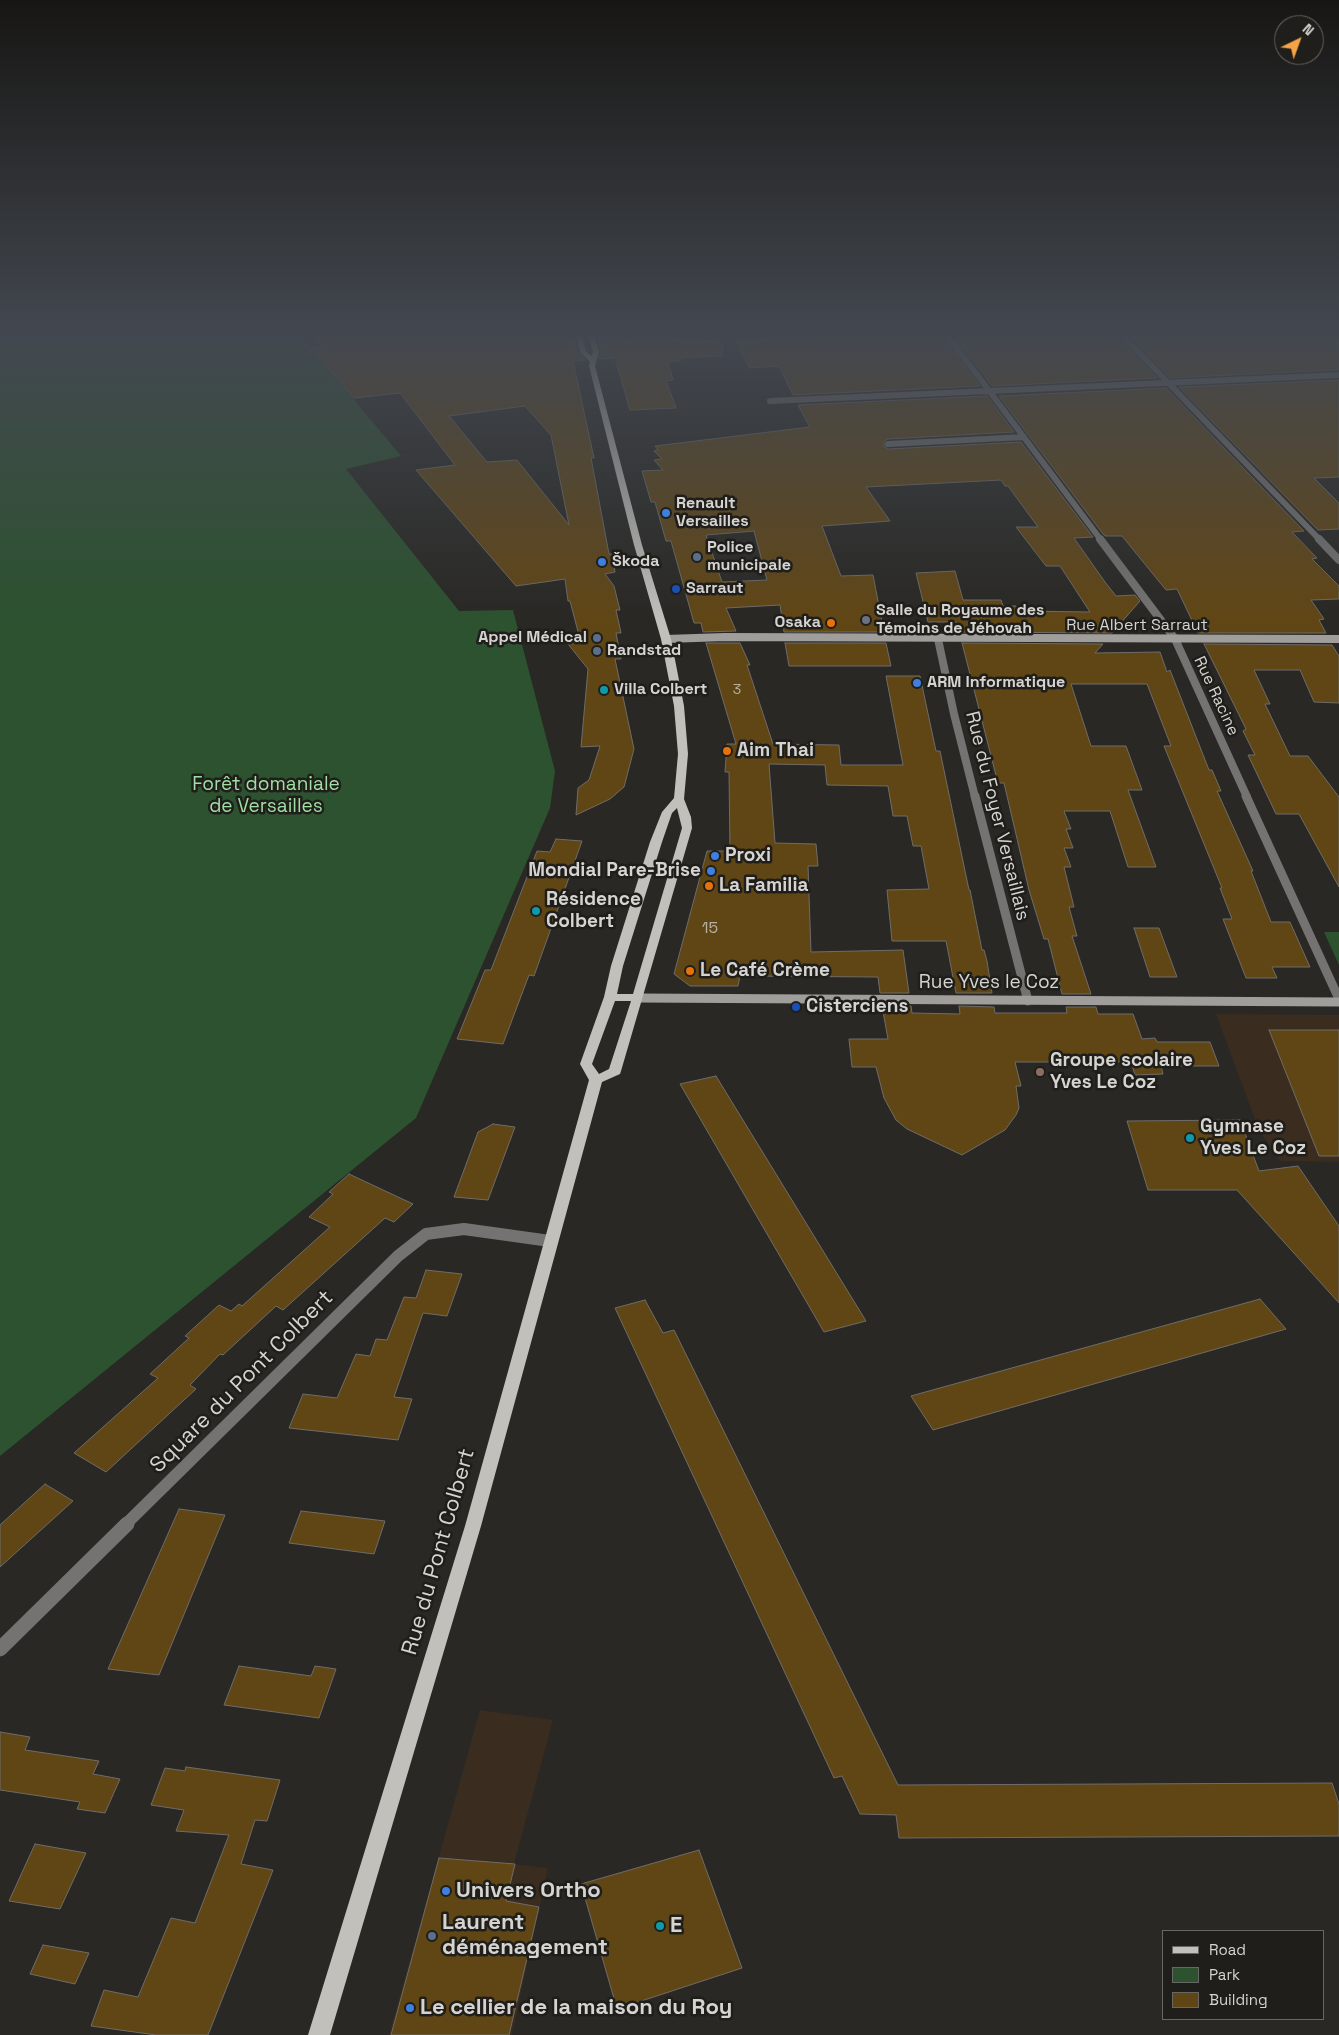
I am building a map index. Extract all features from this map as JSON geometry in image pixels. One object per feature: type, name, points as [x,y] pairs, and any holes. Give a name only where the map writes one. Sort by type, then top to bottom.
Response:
[{"type":"main road","points":[[609,431],[638,546],[666,639],[680,718],[683,754],[679,799],[686,817],[687,828],[615,1071],[596,1080],[586,1064],[610,996],[620,956],[656,842],[667,812],[679,799]]},
{"type":"main road","name":"Rue Albert Sarraut","points":[[666,639],[725,637],[1339,639]]},
{"type":"main road","points":[[610,996],[638,998]]},
{"type":"main road","name":"Rue Yves le Coz","points":[[638,998],[1339,1001]]},
{"type":"main road","name":"Rue du Pont Colbert","points":[[320,2035],[380,1829],[473,1526],[550,1241],[596,1080]]},
{"type":"street","name":"Rue Racine","points":[[1020,431],[1175,639],[1339,1001]]},
{"type":"street","points":[[1215,431],[1339,560]]},
{"type":"street","points":[[888,444],[1024,437]]},
{"type":"street","name":"Rue du Foyer Versaillais","points":[[938,639],[954,714],[1028,1000]]},
{"type":"street","name":"Square du Pont Colbert","points":[[0,1649],[398,1256],[426,1234],[464,1229],[550,1241]]},
{"type":"shaded area","points":[[1216,1014],[1339,1015],[1339,1162],[1280,1161],[1259,1130]]},
{"type":"shaded area","points":[[480,1710],[553,1720],[514,1864],[548,1868],[512,2035],[389,2035]]},
{"type":"green space","name":"Forêt domaniale de Versailles","points":[[0,431],[380,431],[401,456],[346,469],[459,611],[513,610],[555,771],[550,808],[416,1118],[0,1456]]},
{"type":"green space","points":[[1324,932],[1339,932],[1339,965]]},
{"type":"building","points":[[429,431],[461,431],[487,462],[517,460],[569,525],[551,435],[547,431],[588,431],[594,458],[591,458],[609,554],[612,554],[615,572],[605,574],[614,586],[620,610],[616,610],[621,633],[616,633],[621,659],[615,659],[634,749],[624,787],[610,799],[576,815],[578,788],[589,780],[600,746],[581,747],[588,669],[568,644],[581,643],[570,601],[568,601],[565,579],[516,586],[416,470],[455,465]]},
{"type":"building","points":[[778,431],[1013,431],[888,439],[884,441],[884,446],[888,449],[1021,442],[1093,537],[1074,538],[1105,582],[1116,596],[1135,595],[1140,601],[1112,633],[959,632],[956,622],[928,622],[916,573],[955,571],[963,600],[1001,600],[1003,606],[1016,606],[1018,611],[1090,612],[1060,566],[1046,566],[1016,527],[1038,527],[1008,486],[1005,486],[1001,480],[866,487],[890,521],[822,526],[841,576],[873,575],[884,632],[784,632],[780,605],[726,608],[736,631],[703,632],[701,623],[694,623],[671,541],[666,541],[655,502],[651,502],[642,471],[663,470],[654,460],[662,459],[654,451],[658,450],[655,446]],"holes":[[[754,531],[767,580],[722,582],[706,535]]]},
{"type":"building","points":[[1025,431],[1207,431],[1304,531],[1292,532],[1317,558],[1312,559],[1339,586],[1339,599],[1311,600],[1324,619],[1319,620],[1326,633],[1198,633],[1177,589],[1166,590],[1122,536],[1105,536]]},
{"type":"building","points":[[1222,431],[1339,431],[1339,477],[1314,478],[1339,503],[1339,529],[1318,530]]},
{"type":"building","points":[[706,643],[740,643],[750,665],[747,665],[773,744],[839,745],[841,765],[903,765],[886,676],[920,676],[936,751],[940,751],[982,950],[984,950],[987,961],[992,993],[956,993],[946,941],[892,941],[887,890],[929,889],[921,846],[913,846],[907,816],[893,816],[888,786],[827,785],[825,765],[769,764],[775,843],[816,844],[818,866],[808,866],[811,952],[903,950],[909,993],[880,993],[878,977],[740,976],[738,986],[690,986],[674,974],[707,851],[730,851],[729,772],[725,772],[727,744],[736,744]]},
{"type":"building","points":[[785,643],[886,643],[891,666],[789,666]]},
{"type":"building","points":[[962,643],[1103,644],[1095,653],[1160,652],[1167,672],[1170,670],[1209,770],[1212,770],[1221,791],[1217,791],[1253,871],[1251,871],[1271,922],[1290,922],[1310,967],[1272,967],[1277,978],[1246,978],[1223,919],[1232,919],[1220,888],[1222,888],[1164,746],[1171,746],[1147,684],[1071,684],[1091,746],[1126,746],[1142,790],[1128,790],[1156,867],[1128,867],[1110,811],[1064,811],[1071,829],[1066,829],[1073,848],[1064,848],[1071,867],[1064,867],[1074,907],[1069,907],[1077,936],[1072,936],[1091,994],[1062,994],[1048,939],[1044,939],[1029,890],[1004,783],[998,783]]},
{"type":"building","points":[[1204,644],[1332,645],[1339,656],[1339,703],[1314,702],[1300,670],[1254,670],[1270,704],[1265,704],[1290,756],[1308,756],[1339,797],[1339,887],[1299,814],[1276,814],[1248,755],[1255,755],[1243,731],[1246,729]]},
{"type":"building","name":"Résidence Colbert","points":[[556,839],[582,841],[534,976],[529,975],[503,1044],[457,1039],[485,970],[491,970],[537,851],[550,852]]},
{"type":"building","points":[[1134,928],[1159,928],[1177,977],[1150,977]]},
{"type":"building","points":[[882,1006],[911,1006],[912,1013],[960,1014],[959,1006],[994,1007],[995,1013],[1067,1013],[1066,1007],[1096,1007],[1098,1014],[1133,1014],[1142,1039],[1155,1038],[1157,1042],[1210,1042],[1219,1066],[1161,1066],[1163,1074],[1135,1075],[1131,1062],[1015,1062],[1021,1086],[1016,1086],[1019,1108],[1016,1115],[1005,1130],[962,1155],[907,1129],[896,1120],[884,1098],[876,1067],[852,1067],[849,1039],[888,1039]]},
{"type":"building","points":[[1269,1030],[1339,1030],[1339,1156],[1319,1156]]},
{"type":"building","points":[[716,1076],[866,1321],[824,1332],[680,1084]]},
{"type":"building","points":[[1240,1120],[1259,1171],[1298,1166],[1339,1226],[1339,1303],[1237,1190],[1148,1190],[1127,1121]]},
{"type":"building","points":[[493,1124],[515,1127],[488,1200],[454,1197],[478,1132]]},
{"type":"building","points":[[349,1174],[413,1204],[394,1222],[385,1218],[283,1310],[276,1306],[223,1355],[220,1354],[190,1385],[196,1389],[106,1472],[74,1453],[158,1378],[150,1374],[189,1338],[185,1336],[219,1305],[231,1311],[239,1304],[242,1306],[330,1227],[309,1217],[333,1194],[329,1192]]},
{"type":"building","points":[[426,1270],[462,1274],[447,1316],[423,1313],[394,1397],[412,1399],[398,1440],[289,1428],[303,1394],[337,1398],[356,1354],[370,1356],[376,1339],[387,1340],[404,1297],[416,1298]]},
{"type":"building","points":[[1260,1299],[1286,1329],[933,1430],[911,1396]]},
{"type":"building","points":[[645,1300],[663,1333],[674,1330],[898,1785],[1332,1783],[1339,1804],[1339,1836],[899,1838],[896,1815],[860,1814],[842,1776],[834,1778],[615,1308]]},
{"type":"building","points":[[45,1484],[73,1501],[0,1567],[0,1525]]},
{"type":"building","points":[[179,1509],[225,1515],[159,1675],[108,1669]]},
{"type":"building","points":[[301,1511],[385,1521],[374,1554],[289,1543]]},
{"type":"building","points":[[239,1666],[311,1676],[315,1666],[336,1669],[319,1718],[224,1705]]},
{"type":"building","points":[[0,1732],[30,1737],[25,1750],[99,1761],[93,1774],[120,1779],[105,1813],[77,1809],[80,1802],[0,1790]]},
{"type":"building","points":[[186,1767],[280,1780],[267,1821],[255,1820],[241,1864],[273,1870],[208,2035],[156,2035],[91,2026],[104,1990],[138,1997],[171,1918],[195,1923],[229,1835],[176,1831],[184,1810],[151,1805],[165,1768],[185,1771]]},
{"type":"building","points":[[35,1844],[86,1853],[60,1909],[9,1901]]},
{"type":"building","name":"E","points":[[699,1850],[742,1968],[617,2009],[581,1884]]},
{"type":"building","points":[[439,1858],[515,1864],[506,1901],[539,1907],[509,2035],[391,2035]]},
{"type":"building","points":[[43,1945],[89,1953],[75,1984],[30,1974]]},
{"type":"place","name":"Renault Versailles","points":[[666,513]]},
{"type":"place","name":"Police municipale","points":[[697,557]]},
{"type":"place","name":"Škoda","points":[[602,562]]},
{"type":"place","name":"Sarraut","points":[[676,589]]},
{"type":"place","name":"Salle du Royaume des Témoins de Jéhovah","points":[[866,620]]},
{"type":"place","name":"Osaka","points":[[831,623]]},
{"type":"place","name":"Appel Médical","points":[[597,638]]},
{"type":"place","name":"Randstad","points":[[597,651]]},
{"type":"place","name":"ARM Informatique","points":[[917,683]]},
{"type":"place","name":"Villa Colbert","points":[[604,690]]},
{"type":"place","name":"Aim Thai","points":[[727,751]]},
{"type":"place","name":"Proxi","points":[[715,856]]},
{"type":"place","name":"Mondial Pare-Brise","points":[[711,871]]},
{"type":"place","name":"La Familia","points":[[709,886]]},
{"type":"place","name":"Résidence Colbert","points":[[536,911]]},
{"type":"place","name":"Le Café Crème","points":[[690,971]]},
{"type":"place","name":"Cisterciens","points":[[796,1007]]},
{"type":"place","name":"Groupe scolaire Yves Le Coz","points":[[1040,1072]]},
{"type":"place","name":"Gymnase Yves Le Coz","points":[[1190,1138]]},
{"type":"place","name":"Univers Ortho","points":[[446,1891]]},
{"type":"place","name":"E","points":[[660,1926]]},
{"type":"place","name":"Laurent déménagement","points":[[432,1936]]},
{"type":"place","name":"Le cellier de la maison du Roy","points":[[410,2008]]}]
